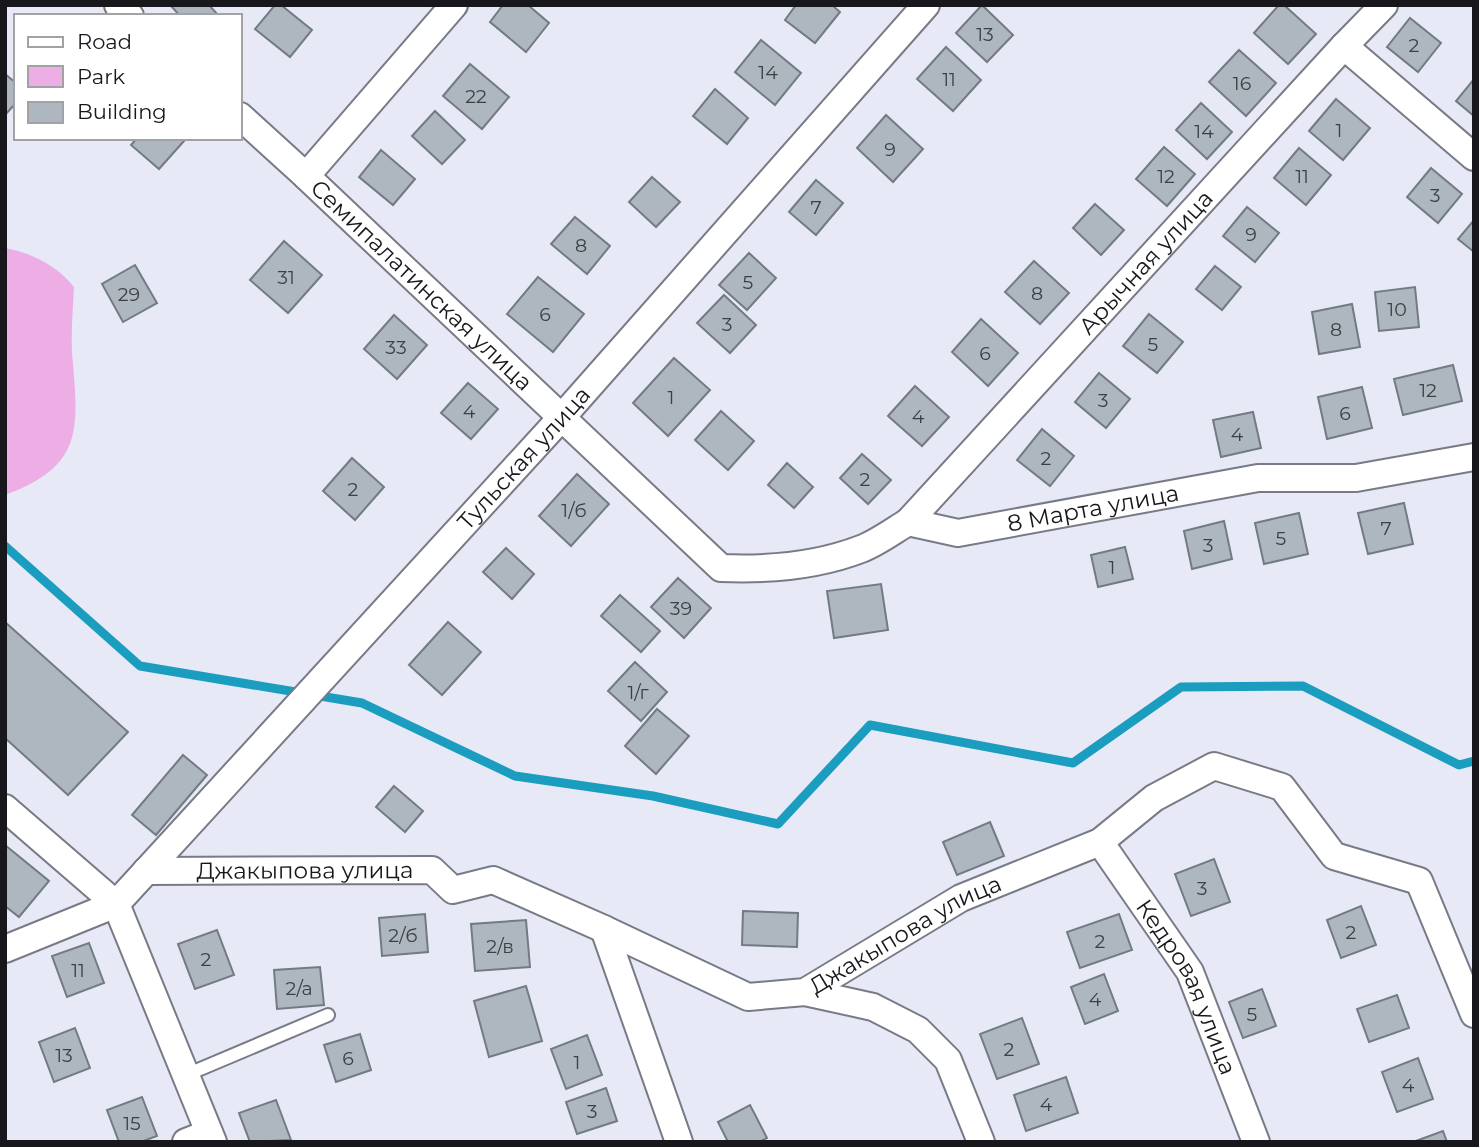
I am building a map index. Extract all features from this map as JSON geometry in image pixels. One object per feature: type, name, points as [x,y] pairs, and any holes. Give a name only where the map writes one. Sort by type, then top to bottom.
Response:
[{"type":"street","points":[[306,176],[454,5]]},
{"type":"street","name":"Тульская улица","points":[[116,904],[562,417],[926,5]]},
{"type":"street","name":"Арычная улица","points":[[908,522],[1384,5]]},
{"type":"street","points":[[1344,46],[1474,157]]},
{"type":"street","name":"Семипалатинская улица","points":[[242,118],[721,568],[755,569],[802,565],[862,549],[908,522]]},
{"type":"street","name":"8 Марта улица","points":[[908,522],[958,533],[1258,478],[1356,478],[1474,457]]},
{"type":"street","name":"Джакыпова улица","points":[[146,871],[432,870],[453,890],[493,880],[748,997],[805,992],[961,898],[1100,842],[1154,798],[1214,766],[1282,787],[1334,856],[1419,881],[1474,1014]]},
{"type":"street","points":[[5,808],[116,904],[186,1075],[202,1139]]},
{"type":"street","name":"Кедровая улица","points":[[1100,842],[1190,972],[1256,1142]]},
{"type":"street","points":[[5,949],[116,904]]},
{"type":"street","points":[[604,929],[679,1142]]},
{"type":"street","points":[[805,992],[873,1007],[918,1030],[947,1060],[981,1142]]},
{"type":"lane","points":[[186,1075],[328,1015]]},
{"type":"green space","points":[[5,248],[43,261],[74,287],[72,344],[75,422],[71,440],[63,456],[50,471],[5,495]]},
{"type":"building","points":[[209,5],[217,14],[178,14],[172,7]]},
{"type":"building","points":[[275,5],[281,5],[312,30],[290,57],[255,29]]},
{"type":"building","points":[[503,5],[528,5],[549,23],[526,52],[490,22]]},
{"type":"building","points":[[796,5],[832,5],[840,12],[815,43],[785,20]]},
{"type":"building","points":[[982,5],[1013,35],[987,62],[956,33]]},
{"type":"building","points":[[1279,5],[1284,5],[1316,34],[1288,64],[1254,33]]},
{"type":"building","points":[[1410,18],[1441,43],[1418,72],[1387,47]]},
{"type":"building","points":[[761,40],[801,73],[775,105],[735,72]]},
{"type":"building","points":[[946,47],[981,80],[953,111],[917,79]]},
{"type":"building","points":[[1239,50],[1276,83],[1246,116],[1209,82]]},
{"type":"building","points":[[470,64],[509,97],[482,129],[443,96]]},
{"type":"building","points":[[5,74],[14,81],[14,105],[5,115]]},
{"type":"building","points":[[1474,79],[1474,116],[1456,101]]},
{"type":"building","points":[[715,89],[748,118],[727,144],[693,116]]},
{"type":"building","points":[[1336,99],[1370,128],[1343,160],[1309,131]]},
{"type":"building","points":[[1201,103],[1232,132],[1207,159],[1176,130]]},
{"type":"building","points":[[435,111],[465,140],[442,164],[412,136]]},
{"type":"building","points":[[886,115],[923,149],[893,182],[857,148]]},
{"type":"building","points":[[135,140],[184,141],[159,169],[131,145]]},
{"type":"building","points":[[1164,147],[1195,174],[1167,206],[1136,179]]},
{"type":"building","points":[[1299,148],[1331,175],[1306,205],[1274,178]]},
{"type":"building","points":[[381,150],[415,179],[393,205],[359,177]]},
{"type":"building","points":[[1431,168],[1462,194],[1438,223],[1407,197]]},
{"type":"building","points":[[652,177],[680,202],[656,227],[629,202]]},
{"type":"building","points":[[816,180],[843,203],[816,235],[789,212]]},
{"type":"building","points":[[1095,204],[1124,230],[1101,255],[1073,228]]},
{"type":"building","points":[[1247,207],[1279,233],[1255,262],[1223,236]]},
{"type":"building","points":[[575,217],[610,246],[587,274],[551,244]]},
{"type":"building","points":[[1474,220],[1474,252],[1458,239]]},
{"type":"building","points":[[284,241],[322,275],[288,313],[250,280]]},
{"type":"building","points":[[749,253],[776,278],[747,310],[719,285]]},
{"type":"building","points":[[1034,261],[1069,293],[1040,324],[1005,292]]},
{"type":"building","points":[[135,265],[157,303],[123,322],[102,284]]},
{"type":"building","points":[[1215,266],[1241,287],[1222,310],[1196,289]]},
{"type":"building","points":[[538,277],[584,314],[553,352],[507,314]]},
{"type":"building","points":[[1415,287],[1419,327],[1379,331],[1375,292]]},
{"type":"building","points":[[724,295],[756,325],[730,353],[697,323]]},
{"type":"building","points":[[1352,304],[1360,347],[1319,354],[1312,312]]},
{"type":"building","points":[[1149,314],[1183,342],[1157,373],[1123,346]]},
{"type":"building","points":[[394,315],[427,345],[397,379],[364,349]]},
{"type":"building","points":[[981,319],[1018,353],[988,386],[952,352]]},
{"type":"building","points":[[674,358],[710,390],[668,436],[633,403]]},
{"type":"building","points":[[1453,365],[1462,401],[1403,415],[1394,379]]},
{"type":"building","points":[[1099,373],[1130,399],[1106,428],[1075,402]]},
{"type":"building","points":[[468,383],[498,409],[471,439],[441,413]]},
{"type":"building","points":[[915,386],[949,417],[922,446],[888,416]]},
{"type":"building","points":[[1362,387],[1372,428],[1327,439],[1318,397]]},
{"type":"building","points":[[721,411],[754,441],[728,470],[695,440]]},
{"type":"building","points":[[1253,412],[1261,448],[1221,457],[1213,420]]},
{"type":"building","points":[[1042,429],[1074,456],[1050,486],[1017,460]]},
{"type":"building","points":[[862,454],[891,480],[868,504],[840,478]]},
{"type":"building","points":[[352,458],[384,487],[355,520],[323,491]]},
{"type":"building","points":[[787,463],[813,487],[794,508],[768,485]]},
{"type":"building","points":[[577,474],[609,504],[571,546],[539,516]]},
{"type":"building","points":[[1404,503],[1413,544],[1368,554],[1358,513]]},
{"type":"building","points":[[1299,513],[1308,554],[1264,564],[1255,523]]},
{"type":"building","points":[[1224,521],[1232,559],[1192,569],[1184,531]]},
{"type":"building","points":[[1125,547],[1133,579],[1098,587],[1091,555]]},
{"type":"building","points":[[506,548],[534,574],[512,599],[483,572]]},
{"type":"building","points":[[678,578],[711,608],[684,638],[651,607]]},
{"type":"building","points":[[881,584],[888,630],[834,638],[827,591]]},
{"type":"building","points":[[620,595],[660,631],[641,652],[601,616]]},
{"type":"building","points":[[5,622],[128,732],[68,795],[5,738]]},
{"type":"building","points":[[448,622],[481,652],[442,695],[409,665]]},
{"type":"building","points":[[635,662],[667,692],[641,721],[608,691]]},
{"type":"building","points":[[657,709],[689,736],[656,774],[625,746]]},
{"type":"building","points":[[183,755],[207,775],[156,835],[132,815]]},
{"type":"building","points":[[394,786],[423,811],[405,832],[376,807]]},
{"type":"building","points":[[990,822],[1004,856],[957,875],[943,842]]},
{"type":"building","points":[[5,845],[49,881],[19,917],[5,906]]},
{"type":"building","points":[[1214,859],[1230,902],[1191,916],[1175,874]]},
{"type":"building","points":[[1361,906],[1376,945],[1341,958],[1327,920]]},
{"type":"building","points":[[743,911],[798,913],[797,947],[742,945]]},
{"type":"building","points":[[425,914],[428,952],[382,956],[379,918]]},
{"type":"building","points":[[1119,914],[1132,950],[1080,968],[1067,932]]},
{"type":"building","points":[[526,920],[530,967],[475,971],[471,924]]},
{"type":"building","points":[[217,930],[234,975],[195,989],[178,944]]},
{"type":"building","points":[[89,943],[104,983],[67,997],[52,956]]},
{"type":"building","points":[[320,967],[324,1005],[277,1009],[274,970]]},
{"type":"building","points":[[1104,974],[1118,1011],[1085,1024],[1071,987]]},
{"type":"building","points":[[526,986],[542,1041],[489,1057],[474,1001]]},
{"type":"building","points":[[1262,989],[1276,1026],[1243,1038],[1229,1002]]},
{"type":"building","points":[[1397,995],[1409,1028],[1369,1042],[1357,1009]]},
{"type":"building","points":[[1022,1018],[1039,1064],[997,1079],[980,1034]]},
{"type":"building","points":[[75,1028],[90,1068],[54,1082],[39,1042]]},
{"type":"building","points":[[360,1034],[371,1070],[336,1082],[324,1045]]},
{"type":"building","points":[[587,1035],[602,1075],[566,1089],[551,1049]]},
{"type":"building","points":[[1418,1058],[1433,1099],[1397,1112],[1382,1072]]},
{"type":"building","points":[[1066,1077],[1078,1113],[1026,1131],[1014,1095]]},
{"type":"building","points":[[606,1088],[617,1121],[577,1134],[566,1102]]},
{"type":"building","points":[[142,1097],[157,1136],[141,1142],[119,1142],[107,1110]]},
{"type":"building","points":[[276,1100],[291,1140],[250,1142],[239,1113]]},
{"type":"building","points":[[750,1105],[767,1138],[759,1142],[728,1142],[718,1122]]},
{"type":"building","points":[[1443,1131],[1447,1142],[1413,1142]]},
{"type":"waterway","points":[[5,546],[140,666],[362,703],[515,776],[653,796],[778,824],[870,725],[1073,763],[1181,687],[1303,686],[1459,765],[1474,761]]}]
